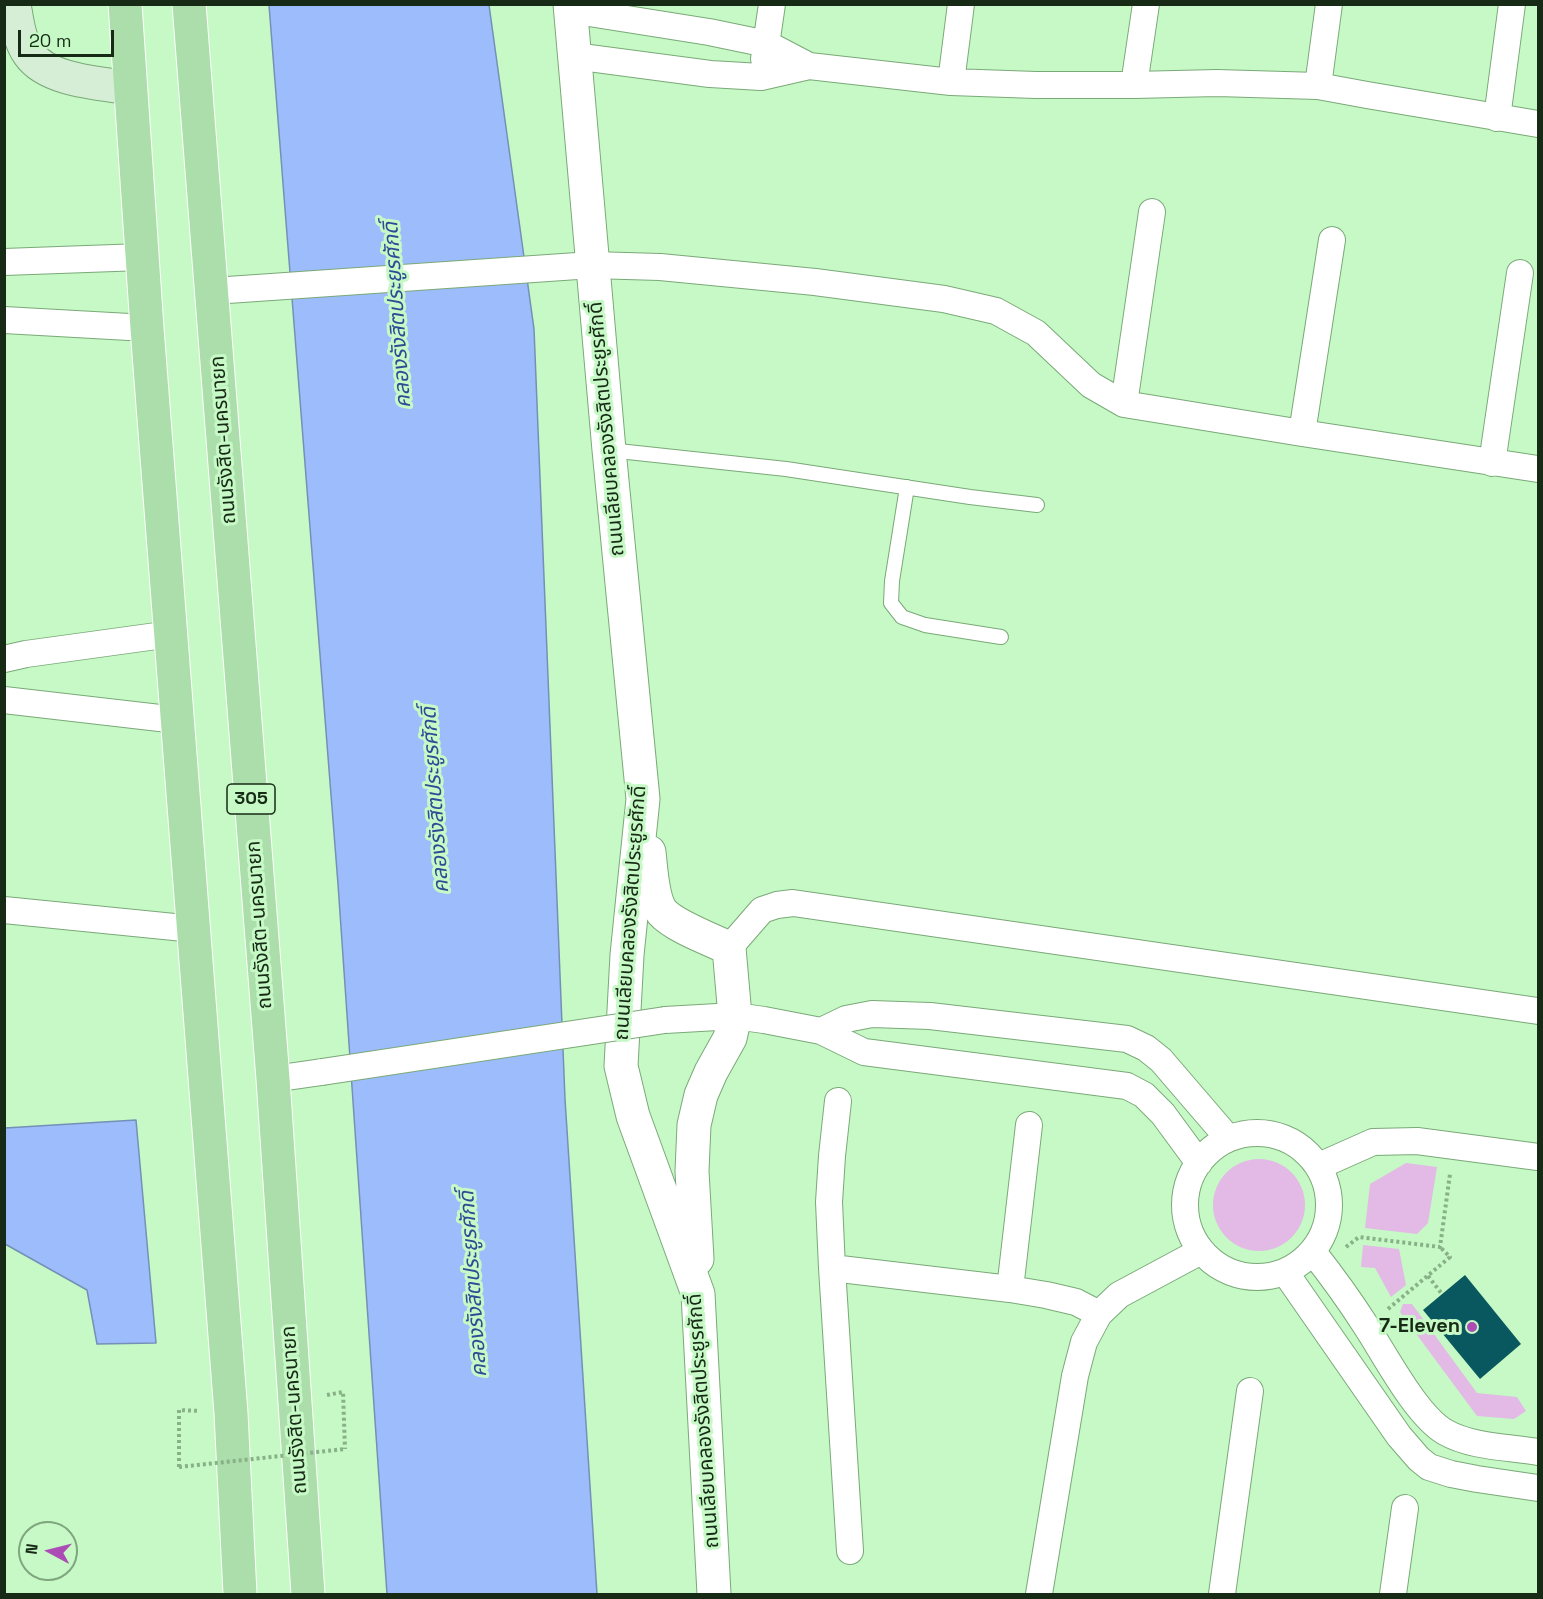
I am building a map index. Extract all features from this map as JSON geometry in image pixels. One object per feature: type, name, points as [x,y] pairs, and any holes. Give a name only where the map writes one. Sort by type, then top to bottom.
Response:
[{"type":"main road","points":[[14,4],[19,32],[29,54],[44,68],[67,77],[130,88]]},
{"type":"main road","points":[[125,4],[147,328],[231,1413],[240,1594]]},
{"type":"main road","name":"ถนนรังสิต-นครนายก","points":[[189,4],[273,1079],[308,1594]]},
{"type":"street","points":[[762,77],[772,4]]},
{"type":"street","points":[[951,82],[961,4]]},
{"type":"street","points":[[1134,86],[1146,4]]},
{"type":"street","points":[[1318,86],[1329,4]]},
{"type":"street","points":[[1497,118],[1512,4]]},
{"type":"street","points":[[570,7],[767,44],[809,66]]},
{"type":"street","name":"ถนนเลียบคลองรังสิตประยูรศักดิ์","points":[[570,7],[574,56],[577,265],[609,450],[643,799],[627,955],[621,1066],[633,1116],[698,1294],[714,1594]]},
{"type":"street","points":[[574,56],[710,74],[762,77],[809,66],[951,82],[1036,85],[1134,86],[1217,83],[1318,86],[1539,124]]},
{"type":"street","points":[[1124,404],[1152,212]]},
{"type":"street","points":[[1302,433],[1332,240]]},
{"type":"street","points":[[4,262],[142,257]]},
{"type":"street","points":[[213,291],[577,265],[660,267],[815,282],[944,299],[996,311],[1036,333],[1091,385],[1124,404],[1539,469]]},
{"type":"street","points":[[1492,463],[1521,273]]},
{"type":"street","points":[[4,320],[147,328]]},
{"type":"street","points":[[4,660],[27,654],[171,634]]},
{"type":"street","points":[[4,700],[177,720]]},
{"type":"street","points":[[643,799],[654,891],[662,912],[681,926],[729,948]]},
{"type":"street","points":[[698,1294],[692,1171],[694,1125],[700,1095],[730,1038],[735,1016],[729,948],[762,910],[793,903],[1539,1011]]},
{"type":"street","points":[[4,910],[194,929]]},
{"type":"street","points":[[821,1031],[846,1019],[872,1014],[930,1016],[1127,1039],[1146,1048],[1161,1060],[1228,1138]]},
{"type":"street","points":[[273,1079],[665,1020],[735,1016],[821,1031],[864,1052],[1126,1086],[1144,1095],[1163,1114],[1199,1163]]},
{"type":"street","points":[[838,1101],[829,1202],[850,1551]]},
{"type":"street","points":[[1010,1289],[1029,1125]]},
{"type":"street","points":[[1254,1132],[1279,1135],[1302,1147],[1319,1166],[1330,1194],[1328,1225],[1318,1258],[1268,1277],[1249,1278],[1231,1273],[1215,1264],[1201,1251],[1190,1230],[1185,1207],[1188,1184],[1199,1163],[1212,1149],[1228,1138],[1254,1132]]},
{"type":"street","points":[[1319,1166],[1373,1142],[1417,1142],[1539,1157]]},
{"type":"street","points":[[1039,1594],[1075,1376],[1084,1342],[1099,1314],[1119,1295],[1201,1251]]},
{"type":"street","points":[[1318,1258],[1429,1419],[1445,1432],[1464,1440],[1539,1452]]},
{"type":"street","points":[[832,1268],[1046,1295],[1076,1302],[1099,1314]]},
{"type":"street","points":[[1285,1272],[1399,1436],[1419,1459],[1429,1467],[1451,1474],[1539,1488]]},
{"type":"street","points":[[1222,1594],[1251,1391]]},
{"type":"street","points":[[1393,1594],[1405,1508]]},
{"type":"lane","points":[[609,450],[786,469],[1037,505]]},
{"type":"lane","points":[[907,486],[892,581],[891,603],[902,617],[925,625],[1001,637]]},
{"type":"path","points":[[1440,1247],[1454,1147]]},
{"type":"path","points":[[1318,1258],[1359,1237],[1440,1247],[1450,1257],[1408,1293]]},
{"type":"path","points":[[1428,1276],[1442,1294]]},
{"type":"path","points":[[231,1413],[179,1410],[179,1467],[345,1449],[343,1392],[294,1402]]},
{"type":"shaded area","points":[[1259,1159],[1277,1163],[1291,1173],[1301,1187],[1305,1205],[1301,1223],[1291,1237],[1277,1247],[1259,1251],[1241,1247],[1227,1237],[1217,1223],[1213,1205],[1217,1187],[1227,1173],[1241,1163]]},
{"type":"shaded area","points":[[1406,1163],[1437,1167],[1428,1223],[1417,1234],[1365,1228],[1370,1184]]},
{"type":"shaded area","points":[[1363,1245],[1399,1249],[1406,1285],[1391,1297],[1375,1268],[1361,1267]]},
{"type":"shaded area","points":[[1403,1304],[1412,1304],[1477,1393],[1517,1397],[1526,1411],[1514,1419],[1477,1416],[1400,1312]]},
{"type":"water","name":"คลองรังสิตประยูรศักดิ์","points":[[269,5],[489,5],[534,329],[565,1099],[597,1594],[387,1594],[338,884]]},
{"type":"water","points":[[136,1120],[156,1343],[97,1344],[87,1290],[5,1244],[5,1128]]},
{"type":"building","name":"7-Eleven","points":[[1465,1275],[1521,1344],[1480,1379],[1423,1310]]},
{"type":"place","name":"7-Eleven","points":[[1472,1327]]}]
